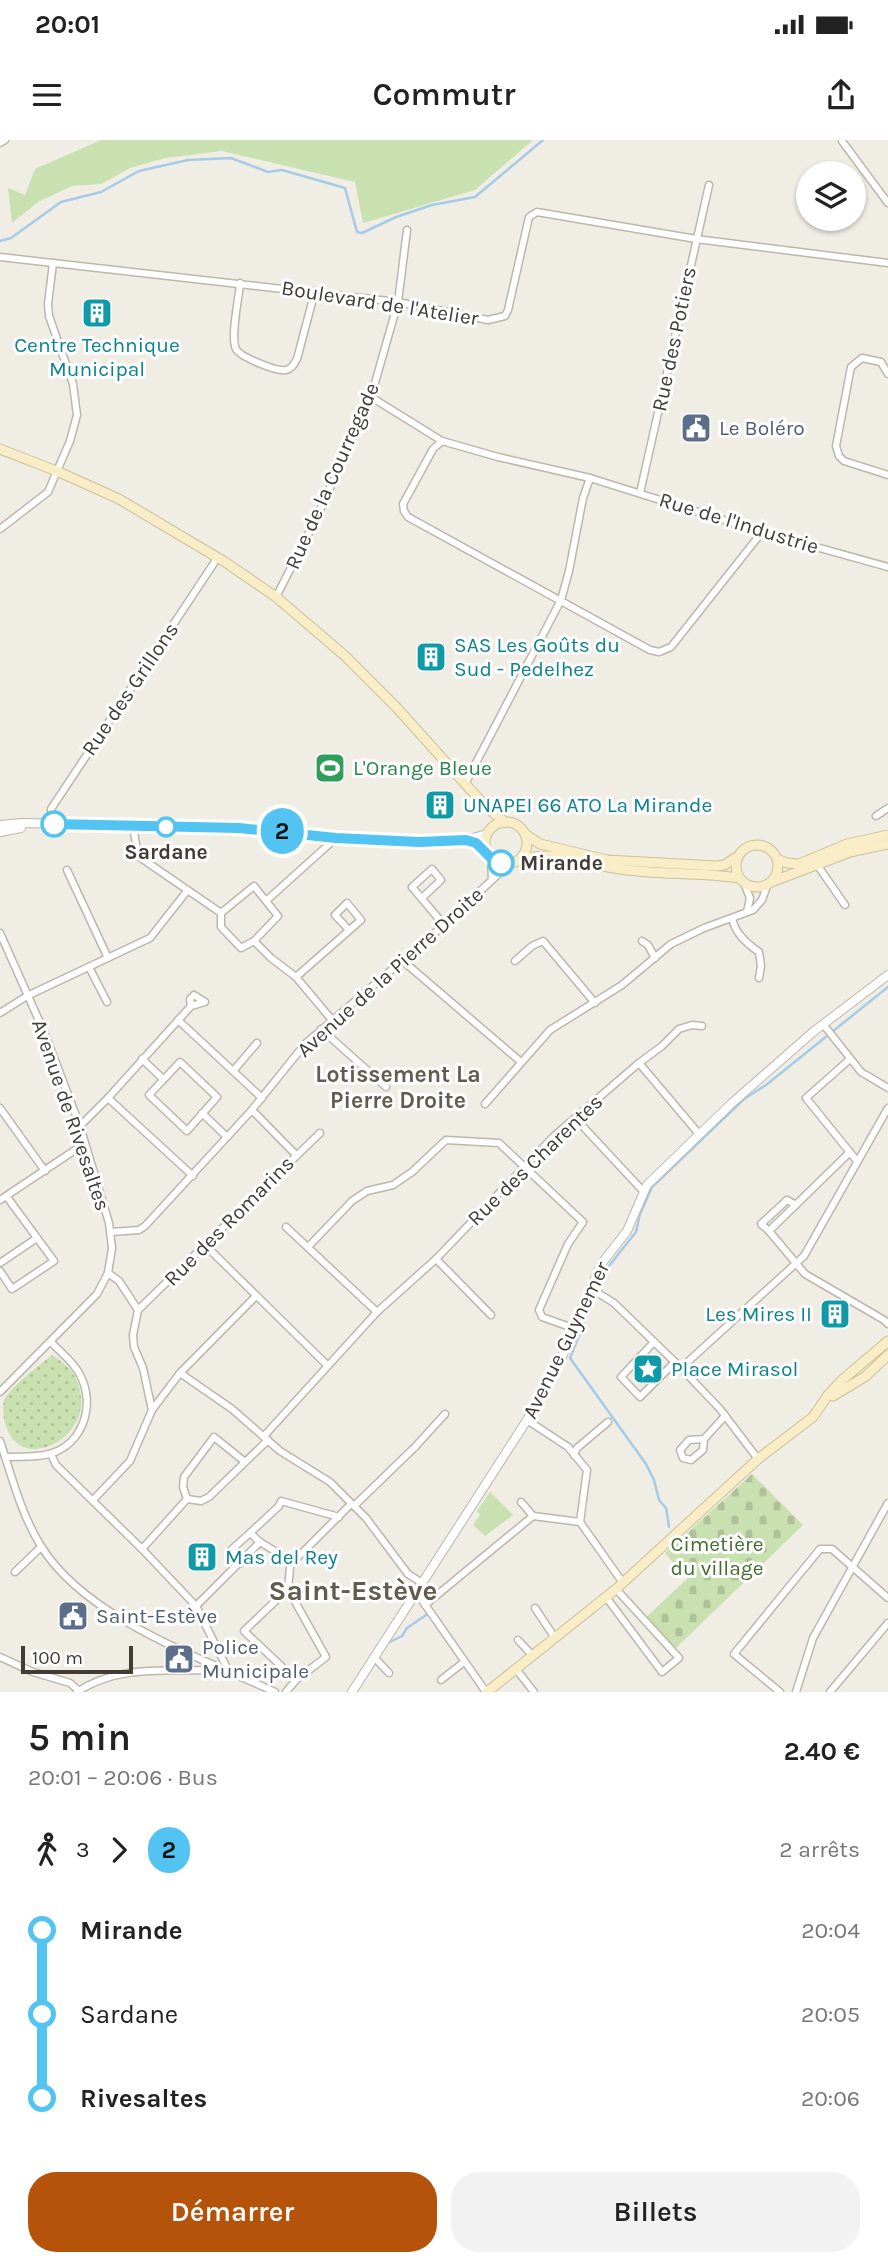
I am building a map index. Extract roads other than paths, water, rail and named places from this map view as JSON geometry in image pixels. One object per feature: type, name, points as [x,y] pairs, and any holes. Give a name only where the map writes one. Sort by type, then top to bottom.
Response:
[{"type":"main road","points":[[0,449],[119,499],[218,557],[276,597],[361,672],[487,808],[505,822],[516,824],[540,844],[607,860],[716,866],[731,862],[746,848],[757,845],[767,847],[777,859],[799,864],[863,839],[888,835]]},
{"type":"main road","points":[[487,808],[489,831],[485,840],[489,855],[503,864],[542,855],[557,855],[621,870],[741,880],[753,887],[769,884],[850,852],[888,844]]},
{"type":"main road","points":[[489,831],[505,822]]},
{"type":"main road","points":[[514,862],[527,848],[525,834]]},
{"type":"main road","points":[[737,857],[736,870],[741,880]]},
{"type":"main road","points":[[769,884],[778,873],[777,859]]},
{"type":"main road","points":[[486,1692],[620,1586],[758,1459],[813,1417],[841,1381],[888,1341]]},
{"type":"main road","points":[[820,1406],[866,1376],[888,1355]]},
{"type":"street","points":[[842,141],[888,203]]},
{"type":"street","name":"Rue des Potiers","points":[[640,493],[709,184]]},
{"type":"street","name":"Boulevard de l'Atelier","points":[[0,257],[398,302],[488,320],[505,316],[529,217],[537,212],[696,239],[888,263]]},
{"type":"street","name":"Rue de la Courregade","points":[[276,597],[371,397],[398,302],[407,230]]},
{"type":"street","points":[[0,529],[48,492],[59,472],[77,415],[73,384],[49,316],[53,263]]},
{"type":"street","points":[[240,283],[234,340],[236,350],[243,356],[278,370],[293,367],[297,359],[315,292]]},
{"type":"street","points":[[888,374],[881,362],[862,358],[850,366],[836,446],[844,461],[888,475]]},
{"type":"street","name":"Rue de l'Industrie","points":[[371,397],[442,441],[590,478],[762,532],[888,567]]},
{"type":"street","points":[[442,441],[433,449],[403,504],[408,517],[650,650],[659,652],[671,647],[762,532]]},
{"type":"street","points":[[465,784],[561,600],[583,498],[590,478]]},
{"type":"street","name":"Rue des Grillons","points":[[51,824],[51,809],[218,557]]},
{"type":"street","points":[[876,816],[888,807]]},
{"type":"street","points":[[0,832],[41,824]]},
{"type":"street","points":[[0,825],[239,828],[336,838],[419,842],[466,840],[489,831]]},
{"type":"street","points":[[133,826],[138,856],[221,914]]},
{"type":"street","points":[[267,900],[336,838]]},
{"type":"street","points":[[466,840],[476,843],[489,855]]},
{"type":"street","name":"Avenue de la Pierre Droite","points":[[489,855],[492,882]]},
{"type":"street","name":"Avenue de la Pierre Droite","points":[[111,1232],[138,1230],[145,1226],[251,1111],[305,1044],[514,862]]},
{"type":"street","points":[[818,866],[845,905]]},
{"type":"street","points":[[422,898],[441,880],[432,869],[412,887],[444,925]]},
{"type":"street","points":[[67,870],[108,958]]},
{"type":"street","points":[[741,880],[750,898],[747,912]]},
{"type":"street","points":[[485,1104],[550,1030],[622,985],[671,944],[758,906],[769,884]]},
{"type":"street","points":[[254,886],[267,900],[278,916],[254,941],[241,948],[221,927],[221,914],[254,886]]},
{"type":"street","points":[[0,1013],[27,996],[150,938],[187,891]]},
{"type":"street","points":[[732,918],[734,926],[747,944],[759,952],[760,978]]},
{"type":"street","points":[[296,976],[349,930]]},
{"type":"street","name":"Avenue de Rivesaltes","points":[[0,933],[46,1034],[80,1126],[111,1232],[108,1273],[97,1294],[2,1390]]},
{"type":"street","points":[[254,941],[271,958],[296,976],[332,1020]]},
{"type":"street","points":[[515,961],[532,946],[543,941],[595,1003]]},
{"type":"street","points":[[642,941],[648,945],[655,958]]},
{"type":"street","points":[[403,961],[521,1062]]},
{"type":"street","points":[[89,967],[107,1002]]},
{"type":"street","name":"Avenue Guynemer","points":[[352,1692],[422,1583],[494,1480],[562,1357],[573,1328],[594,1291],[602,1263],[627,1231],[647,1185],[732,1103],[827,1030],[888,975]]},
{"type":"street","points":[[80,1126],[191,1006]]},
{"type":"street","points":[[178,1020],[262,1098]]},
{"type":"street","name":"Rue des Charentes","points":[[187,1499],[201,1501],[209,1497],[245,1462],[377,1312],[436,1259],[553,1137],[679,1029],[692,1025],[702,1026]]},
{"type":"street","points":[[321,1029],[386,1087]]},
{"type":"street","points":[[827,1030],[860,1072],[888,1088]]},
{"type":"street","points":[[233,1070],[257,1043]]},
{"type":"street","points":[[142,1059],[163,1079]]},
{"type":"street","points":[[850,1059],[806,1098],[857,1161]]},
{"type":"street","points":[[180,1062],[217,1097],[202,1114],[187,1131],[149,1095],[180,1062]]},
{"type":"street","points":[[639,1063],[699,1134]]},
{"type":"street","points":[[108,1098],[193,1176]]},
{"type":"street","points":[[0,1108],[45,1171]]},
{"type":"street","points":[[681,1368],[804,1256],[888,1108]]},
{"type":"street","points":[[251,1111],[296,1155]]},
{"type":"street","points":[[202,1114],[227,1136]]},
{"type":"street","points":[[575,1118],[643,1191]]},
{"type":"street","name":"Rue des Romarins","points":[[138,1310],[320,1133]]},
{"type":"street","points":[[308,1247],[352,1201],[367,1191],[393,1185],[412,1172],[446,1139],[499,1143],[583,1222],[568,1244],[539,1310],[542,1317],[573,1328]]},
{"type":"street","points":[[0,1271],[12,1289],[54,1261],[3,1198],[84,1144]]},
{"type":"street","points":[[850,1152],[769,1231],[805,1274],[888,1324]]},
{"type":"street","points":[[286,1227],[377,1312]]},
{"type":"street","points":[[0,1263],[37,1238]]},
{"type":"street","points":[[206,1246],[327,1366]]},
{"type":"street","points":[[436,1259],[491,1315]]},
{"type":"street","points":[[108,1273],[119,1281],[138,1310],[133,1335],[134,1347],[143,1368],[152,1410]]},
{"type":"street","points":[[594,1291],[614,1303],[681,1368],[725,1416],[758,1459]]},
{"type":"street","points":[[93,1500],[130,1461],[152,1410],[180,1373],[256,1296]]},
{"type":"street","points":[[5,1457],[51,1454],[61,1449],[82,1428],[88,1400],[80,1374],[51,1342]]},
{"type":"street","points":[[654,1342],[621,1377],[640,1397],[674,1362]]},
{"type":"street","points":[[180,1373],[232,1409],[281,1451],[330,1482],[366,1518],[408,1574],[422,1583]]},
{"type":"street","points":[[286,1692],[296,1680],[326,1657],[288,1589],[290,1567],[339,1517],[415,1447],[445,1414]]},
{"type":"street","points":[[704,1439],[725,1416]]},
{"type":"street","points":[[527,1420],[568,1447],[587,1470],[580,1522],[620,1586],[679,1658],[662,1672],[606,1597]]},
{"type":"street","points":[[574,1455],[577,1448],[608,1422]]},
{"type":"street","points":[[142,1549],[187,1499],[183,1488],[184,1477],[214,1437],[245,1462]]},
{"type":"street","points":[[0,1441],[24,1514],[41,1547],[67,1578],[101,1606],[164,1641],[275,1692]]},
{"type":"street","points":[[51,1454],[56,1465],[196,1606],[220,1652],[226,1666],[223,1668]]},
{"type":"street","points":[[241,1563],[231,1550],[279,1506],[281,1501],[339,1517]]},
{"type":"street","points":[[521,1502],[533,1516],[580,1522]]},
{"type":"street","points":[[796,1692],[813,1638],[888,1503]]},
{"type":"street","points":[[425,1605],[533,1516]]},
{"type":"street","points":[[250,1533],[293,1562]]},
{"type":"street","points":[[196,1606],[260,1542]]},
{"type":"street","points":[[15,1572],[41,1547]]},
{"type":"street","points":[[780,1692],[734,1654],[820,1549],[832,1549],[887,1595]]},
{"type":"street","points":[[288,1589],[244,1631],[296,1680]]},
{"type":"street","points":[[417,1593],[486,1692]]},
{"type":"street","points":[[535,1608],[555,1638]]},
{"type":"street","points":[[830,1692],[888,1623]]},
{"type":"street","points":[[518,1640],[533,1656]]},
{"type":"street","points":[[0,1657],[33,1672],[70,1683],[78,1691],[90,1683],[117,1674],[223,1668]]},
{"type":"street","points":[[374,1657],[389,1673]]},
{"type":"street","points":[[441,1680],[464,1662]]},
{"type":"street","points":[[516,1669],[534,1692]]},
{"type":"waterway","points":[[0,241],[11,238],[61,202],[101,192],[139,171],[188,160],[231,158],[268,172],[282,170],[345,188],[357,232],[362,233],[396,217],[432,205],[475,197],[543,140]]},
{"type":"waterway","points":[[669,1527],[666,1508],[659,1500],[646,1464],[570,1358],[605,1271],[636,1232],[640,1214],[652,1187],[744,1099],[766,1085],[888,987]]},
{"type":"waterway","points":[[388,1643],[402,1636],[407,1628],[429,1613]]},
{"type":"place","name":"Centre Technique Municipal","points":[[97,313]]},
{"type":"place","name":"Le Boléro","points":[[696,428]]},
{"type":"place","name":"SAS Les Goûts du Sud - Pedelhez","points":[[431,657]]},
{"type":"place","name":"L'Orange Bleue","points":[[330,768]]},
{"type":"place","name":"UNAPEI 66 ATO La Mirande","points":[[440,805]]},
{"type":"place","name":"Sardane","points":[[166,827]]},
{"type":"place","name":"Mirande","points":[[501,863]]},
{"type":"place","name":"Les Mires II","points":[[835,1314]]},
{"type":"place","name":"Place Mirasol","points":[[648,1369]]},
{"type":"place","name":"Mas del Rey","points":[[202,1557]]},
{"type":"place","name":"Saint-Estève","points":[[73,1616]]},
{"type":"place","name":"Police Municipale","points":[[179,1659]]},
{"type":"district","name":"Lotissement La Pierre Droite","points":[[398,1087]]},
{"type":"district","name":"Saint-Estève","points":[[353,1590]]},
{"type":"park label","name":"Cimetière du village","points":[[717,1556]]}]
